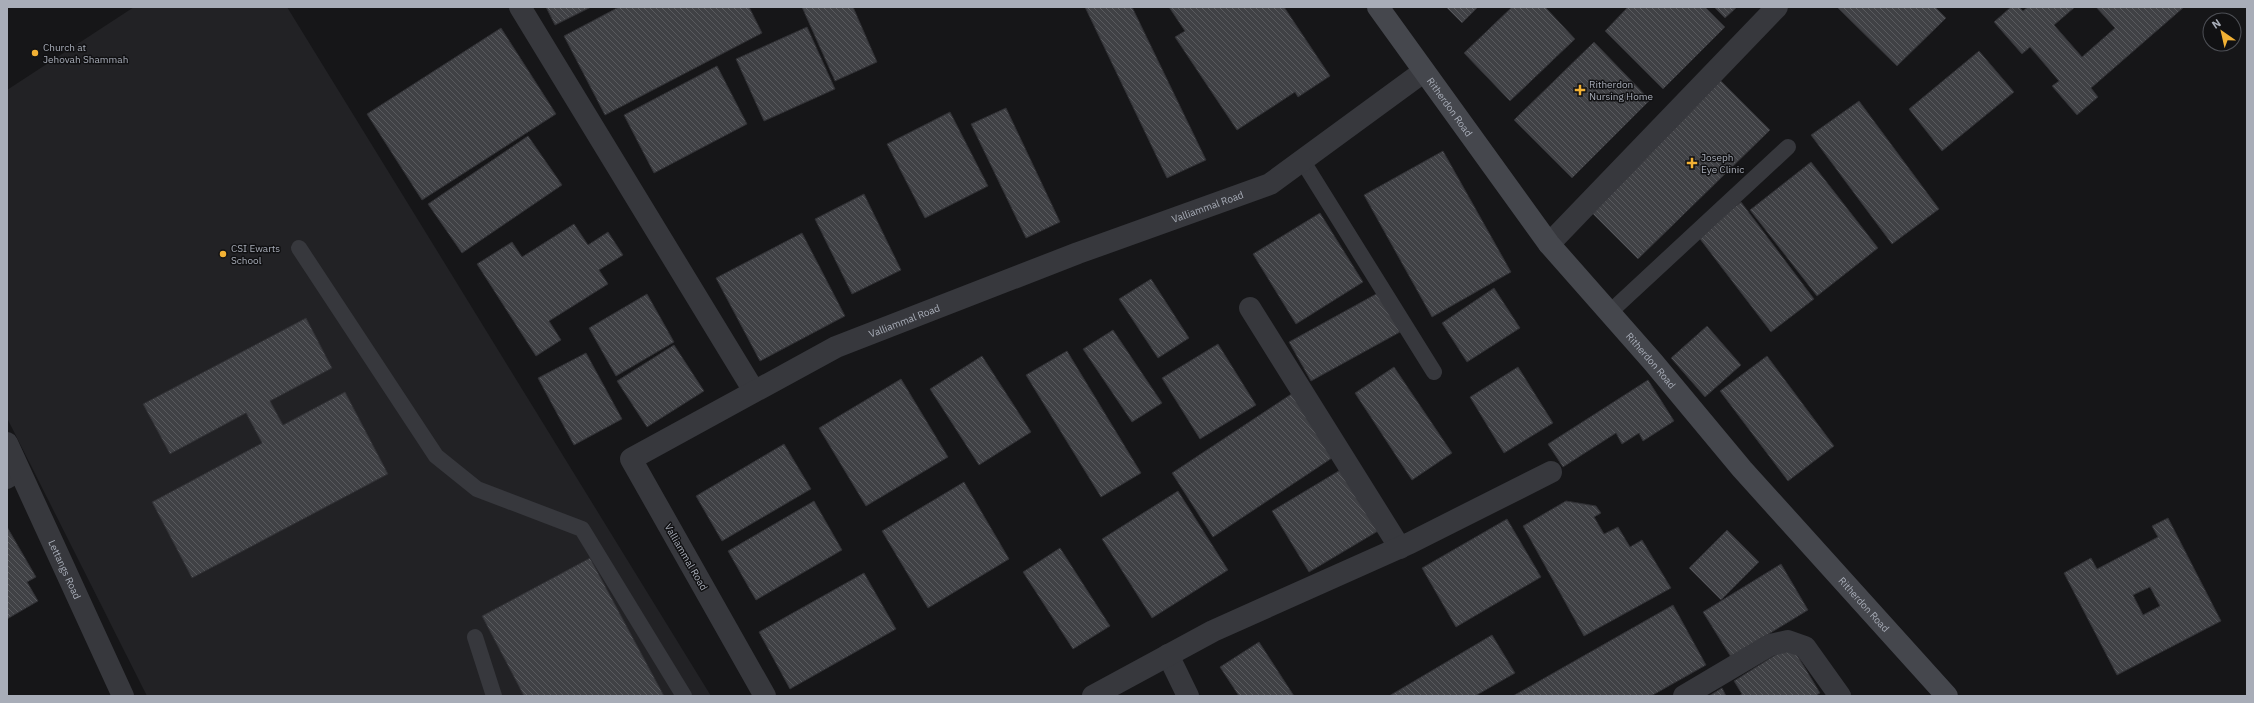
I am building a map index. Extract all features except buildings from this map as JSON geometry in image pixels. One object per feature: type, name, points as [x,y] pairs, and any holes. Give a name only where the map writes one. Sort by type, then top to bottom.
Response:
[{"type":"main road","name":"Ritherdon Road","points":[[1378,7],[1549,244],[1742,470],[1946,696]]},
{"type":"street","points":[[520,7],[754,391]]},
{"type":"street","points":[[1549,244],[1777,7]]},
{"type":"street","name":"Valliammal Road","points":[[766,696],[631,459],[836,347],[1078,253],[1270,184],[1424,72]]},
{"type":"street","points":[[1250,308],[1400,548]]},
{"type":"street","name":"Lettangs Road","points":[[7,443],[14,477],[123,696]]},
{"type":"street","points":[[1093,696],[1213,631],[1400,548],[1551,472]]},
{"type":"street","points":[[1684,696],[1770,645],[1788,641],[1805,646],[1840,696]]},
{"type":"street","points":[[1168,655],[1188,696]]},
{"type":"lane","points":[[1609,313],[1788,147]]},
{"type":"lane","points":[[1302,160],[1434,372]]},
{"type":"lane","points":[[299,248],[436,456],[477,489],[582,529],[684,696]]},
{"type":"lane","points":[[475,637],[494,696]]},
{"type":"shaded area","name":"CSI Ewarts School","points":[[134,7],[287,7],[711,696],[147,696],[7,418],[7,90]]},
{"type":"place","name":"Church at Jehovah Shammah","points":[[35,53]]},
{"type":"place","name":"Ritherdon Nursing Home","points":[[1580,90]]},
{"type":"place","name":"Joseph Eye Clinic","points":[[1692,163]]},
{"type":"place","name":"CSI Ewarts School","points":[[223,254]]}]
